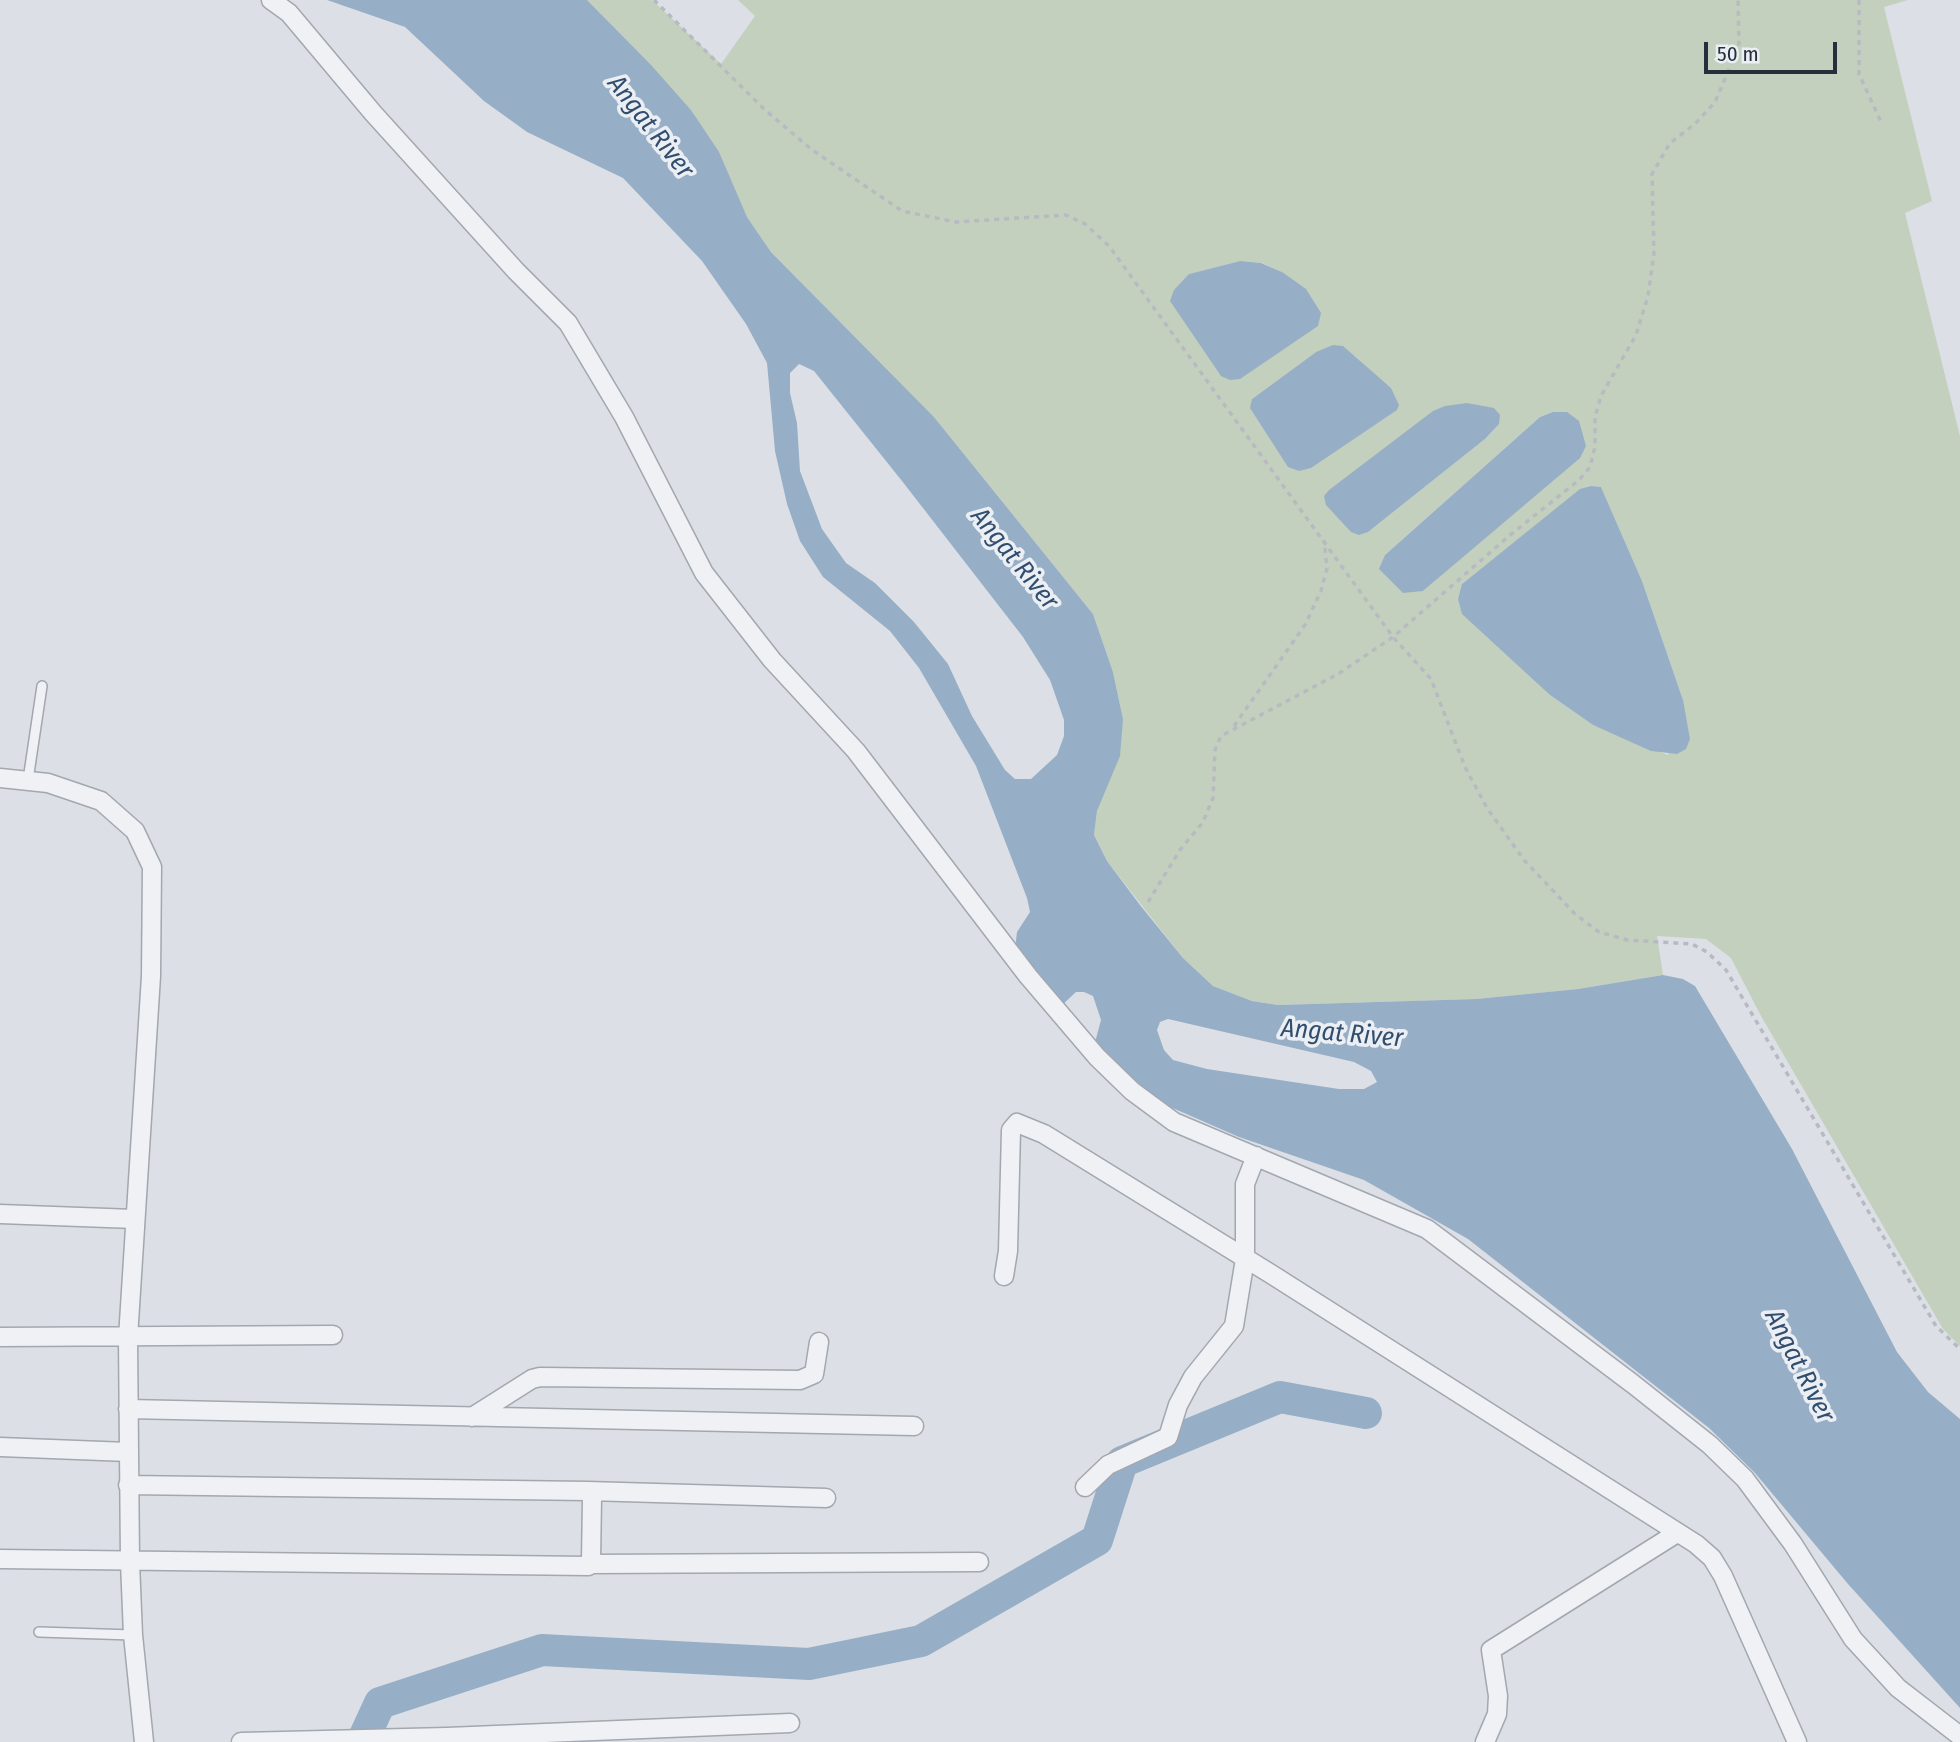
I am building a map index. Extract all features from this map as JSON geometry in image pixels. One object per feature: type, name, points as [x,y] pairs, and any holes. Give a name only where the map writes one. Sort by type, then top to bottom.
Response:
[{"type":"street","points":[[271,0],[289,13],[373,113],[516,271],[568,323],[624,417],[704,573],[772,660],[856,751],[1058,1015],[1132,1090],[1174,1122],[1427,1229],[1710,1445],[1745,1479],[1793,1544],[1853,1639],[1873,1663],[1914,1703],[1960,1736]]},
{"type":"street","points":[[0,778],[48,782],[101,801],[135,831],[152,867],[151,976],[128,1338],[132,1634],[144,1742]]},
{"type":"street","points":[[1004,1276],[1008,1251],[1011,1130],[1017,1123],[1044,1134],[1245,1259],[1677,1533],[1712,1558],[1723,1576],[1797,1742]]},
{"type":"street","points":[[1085,1487],[1108,1465],[1168,1437],[1178,1405],[1193,1377],[1234,1326],[1245,1259],[1245,1184],[1256,1156]]},
{"type":"street","points":[[0,1214],[134,1219]]},
{"type":"street","points":[[0,1337],[333,1335]]},
{"type":"street","points":[[471,1417],[540,1377],[800,1380],[814,1374],[819,1342]]},
{"type":"street","points":[[128,1409],[914,1426]]},
{"type":"street","points":[[0,1447],[128,1452]]},
{"type":"street","points":[[128,1485],[588,1491],[826,1498]]},
{"type":"street","points":[[588,1491],[592,1498],[590,1564]]},
{"type":"street","points":[[1485,1742],[1497,1705],[1491,1650],[1677,1533]]},
{"type":"street","points":[[0,1559],[590,1564],[979,1562]]},
{"type":"street","points":[[242,1742],[447,1737],[790,1723]]},
{"type":"lane","points":[[28,780],[42,686]]},
{"type":"lane","points":[[39,1632],[132,1634]]},
{"type":"path","points":[[654,0],[774,117],[811,149],[902,211],[957,222],[1066,215],[1085,224],[1109,246],[1394,637],[1431,680],[1465,767],[1487,808],[1524,860],[1575,914],[1599,932],[1627,940],[1692,944],[1707,952],[1726,970],[1936,1326],[1960,1349]]},
{"type":"path","points":[[1148,902],[1180,850],[1203,822],[1213,798],[1215,750],[1221,736],[1338,674],[1394,637],[1509,536],[1579,480],[1590,467],[1595,447],[1595,417],[1601,396],[1636,335],[1648,296],[1654,253],[1652,174],[1670,143],[1695,124],[1715,102],[1739,46],[1738,0]]},
{"type":"path","points":[[1859,0],[1859,74],[1881,122]]},
{"type":"path","points":[[1234,727],[1305,625],[1321,591],[1328,568],[1324,538]]},
{"type":"green space","points":[[587,0],[652,0],[721,64],[755,16],[738,0],[1908,0],[1884,7],[1932,201],[1905,213],[1960,436],[1960,1346],[1943,1329],[1761,1016],[1731,958],[1706,939],[1657,936],[1663,975],[1578,989],[1476,999],[1278,1005],[1252,1001],[1213,986],[1183,958],[1107,861],[1094,835],[1097,811],[1123,719],[1113,672],[1093,614],[934,417],[771,252],[747,217],[691,110]],"holes":[[[1240,261],[1262,263],[1282,272],[1189,274]],[[1316,352],[1355,356],[1391,388],[1252,399]],[[1553,412],[1496,528],[1423,591],[1385,555],[1540,417]],[[1499,424],[1485,439],[1368,532]],[[1591,486],[1601,487],[1642,581],[1683,700],[1668,755],[1593,725],[1550,695],[1458,599],[1463,583],[1580,490]]]},
{"type":"water","name":"Angat River","points":[[327,0],[587,0],[691,110],[719,152],[747,217],[771,252],[934,417],[1093,614],[1113,672],[1123,719],[1120,756],[1097,811],[1094,835],[1107,861],[1140,905],[1183,958],[1213,986],[1252,1001],[1278,1005],[1476,999],[1578,989],[1663,975],[1683,979],[1695,986],[1792,1149],[1897,1352],[1928,1392],[1960,1419],[1960,1708],[1848,1584],[1755,1473],[1709,1428],[1468,1239],[1364,1180],[1239,1137],[1152,1099],[1094,1046],[1101,1020],[1093,996],[1076,992],[1060,1007],[1015,949],[1017,932],[1030,912],[1027,898],[976,766],[919,668],[890,631],[823,577],[800,541],[787,504],[775,451],[767,363],[746,324],[702,261],[623,178],[527,132],[484,101],[405,27]],"holes":[[[799,364],[814,371],[902,481],[1023,637],[1050,680],[1064,720],[1064,736],[1057,755],[1031,779],[1015,779],[1005,770],[972,716],[948,664],[914,622],[875,583],[846,563],[822,529],[800,471],[797,423],[790,393],[790,373]],[[1168,1019],[1354,1062],[1371,1071],[1377,1082],[1364,1089],[1339,1089],[1207,1069],[1173,1060],[1164,1050],[1157,1030],[1160,1022]]]},
{"type":"water","points":[[1240,261],[1261,263],[1282,272],[1306,289],[1321,313],[1318,326],[1240,379],[1230,380],[1221,376],[1170,301],[1174,290],[1189,274]]},
{"type":"water","points":[[1333,345],[1343,346],[1391,388],[1399,405],[1397,410],[1311,468],[1299,471],[1288,467],[1250,408],[1252,399],[1316,352]]},
{"type":"water","points":[[1467,403],[1494,408],[1500,415],[1499,424],[1485,439],[1368,532],[1359,535],[1351,532],[1326,505],[1324,496],[1329,490],[1433,411],[1445,406]]},
{"type":"water","points":[[1553,412],[1567,412],[1579,421],[1586,446],[1580,458],[1423,591],[1403,593],[1379,569],[1385,555],[1540,417]]},
{"type":"water","points":[[1601,487],[1642,581],[1683,700],[1690,739],[1686,749],[1677,754],[1651,751],[1593,725],[1550,695],[1462,614],[1458,599],[1462,584],[1580,489]]},
{"type":"waterway","points":[[362,1742],[380,1703],[542,1650],[809,1664],[921,1641],[1097,1540],[1122,1462],[1280,1397],[1366,1413]]}]
